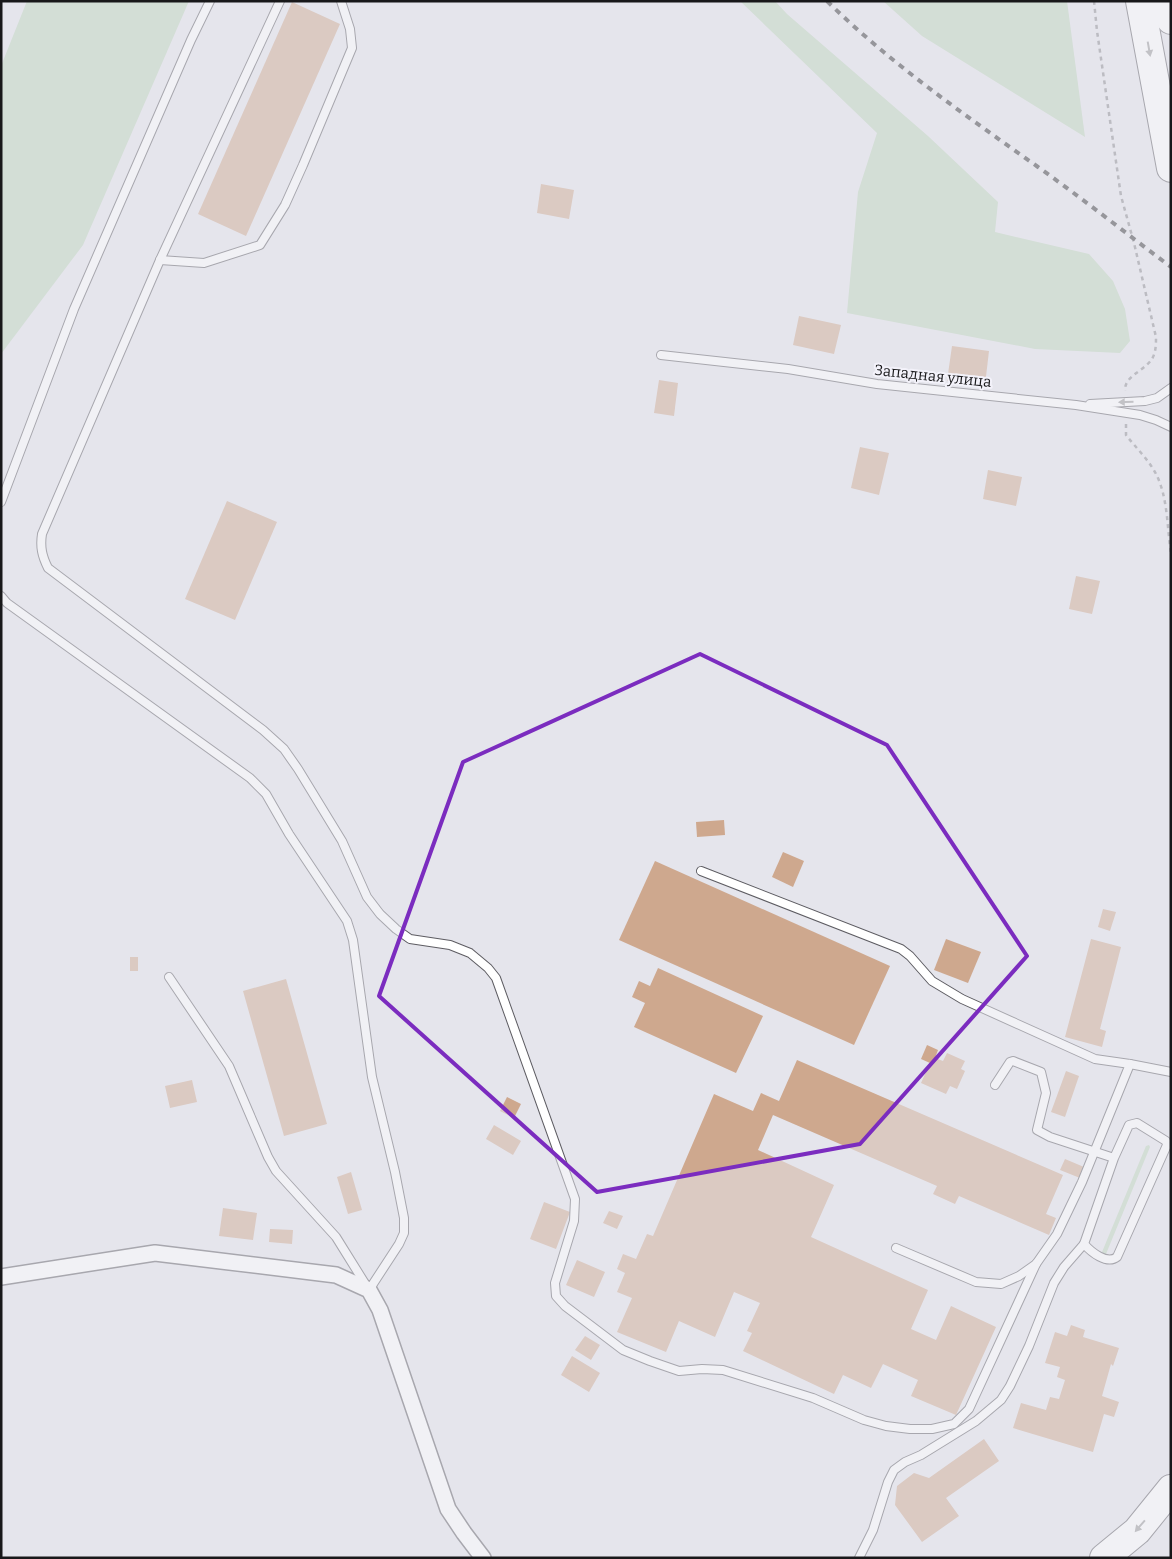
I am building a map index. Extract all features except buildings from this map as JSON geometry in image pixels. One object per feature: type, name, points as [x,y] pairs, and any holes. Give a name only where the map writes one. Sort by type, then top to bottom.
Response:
[{"type":"highway","points":[[1140,1],[1171,168]]},
{"type":"highway","points":[[1167,1],[1171,20]]},
{"type":"highway","points":[[1104,1558],[1137,1531],[1171,1489]]},
{"type":"street","points":[[1,1277],[155,1253],[336,1274],[369,1290],[380,1310],[448,1508],[483,1558]]},
{"type":"lane","points":[[1,502],[74,309],[191,40],[210,1]]},
{"type":"lane","points":[[280,1],[160,260],[42,534],[40,545],[48,568],[263,730],[284,750],[298,769],[342,841],[367,896],[380,914],[410,939],[450,945],[470,953],[488,968],[496,978],[575,1199],[574,1220],[555,1283],[556,1296],[603,1336],[623,1350],[679,1371],[723,1370],[813,1398],[864,1420],[886,1426],[932,1429],[954,1424],[970,1409],[1036,1264],[1058,1234],[1082,1182],[1130,1064]]},
{"type":"lane","points":[[160,260],[204,263],[260,245],[285,205],[352,48],[350,29],[341,1]]},
{"type":"lane","name":"Западная улица","points":[[661,356],[788,370],[877,384],[1076,405],[1140,415],[1171,427]]},
{"type":"lane","name":"Западная улица","points":[[1076,405],[1145,401],[1157,398],[1171,388]]},
{"type":"lane","points":[[1,596],[7,603],[250,778],[266,794],[289,834],[347,922],[353,940],[372,1077],[404,1218],[404,1233],[400,1244],[369,1290],[336,1237],[276,1171],[268,1157],[230,1066],[169,977]]},
{"type":"lane","points":[[701,871],[901,949],[910,956],[932,981],[962,999],[1095,1059],[1171,1072]]},
{"type":"lane","points":[[995,1085],[1010,1062],[1013,1061],[1041,1072],[1046,1093],[1037,1130],[1050,1137],[1114,1158]]},
{"type":"lane","points":[[1159,1070],[1171,1066]]},
{"type":"lane","points":[[859,1558],[873,1530],[888,1482],[894,1470],[976,1421],[1001,1400],[1010,1386],[1029,1346],[1054,1283],[1064,1267],[1084,1244],[1114,1158],[1129,1125],[1137,1123],[1166,1142],[1167,1145],[1117,1257],[1113,1261],[1108,1261],[1089,1250],[1084,1244]]},
{"type":"lane","points":[[896,1248],[976,1282],[1001,1284],[1019,1276],[1036,1264]]},
{"type":"path","points":[[1094,1],[1122,196],[1156,337],[1154,357],[1125,386],[1126,402]]},
{"type":"path","points":[[1127,413],[1126,435],[1150,465],[1163,491],[1171,553]]},
{"type":"highlighted area","points":[[700,654],[887,745],[1027,956],[860,1144],[597,1192],[379,996],[463,762]]},
{"type":"green space","points":[[27,1],[189,1],[83,245],[1,354],[1,66]]},
{"type":"green space","points":[[740,1],[775,1],[787,14],[928,136],[998,202],[995,232],[1089,254],[1113,281],[1125,309],[1130,341],[1120,353],[1035,349],[847,313],[858,192],[877,133]]},
{"type":"green space","points":[[883,1],[1067,1],[1085,137],[922,36]]},
{"type":"green space","points":[[1149,1145],[1150,1147],[1104,1255],[1102,1252],[1146,1146]]},
{"type":"railway","points":[[827,1],[851,24],[929,88],[1072,191],[1171,267]]}]
